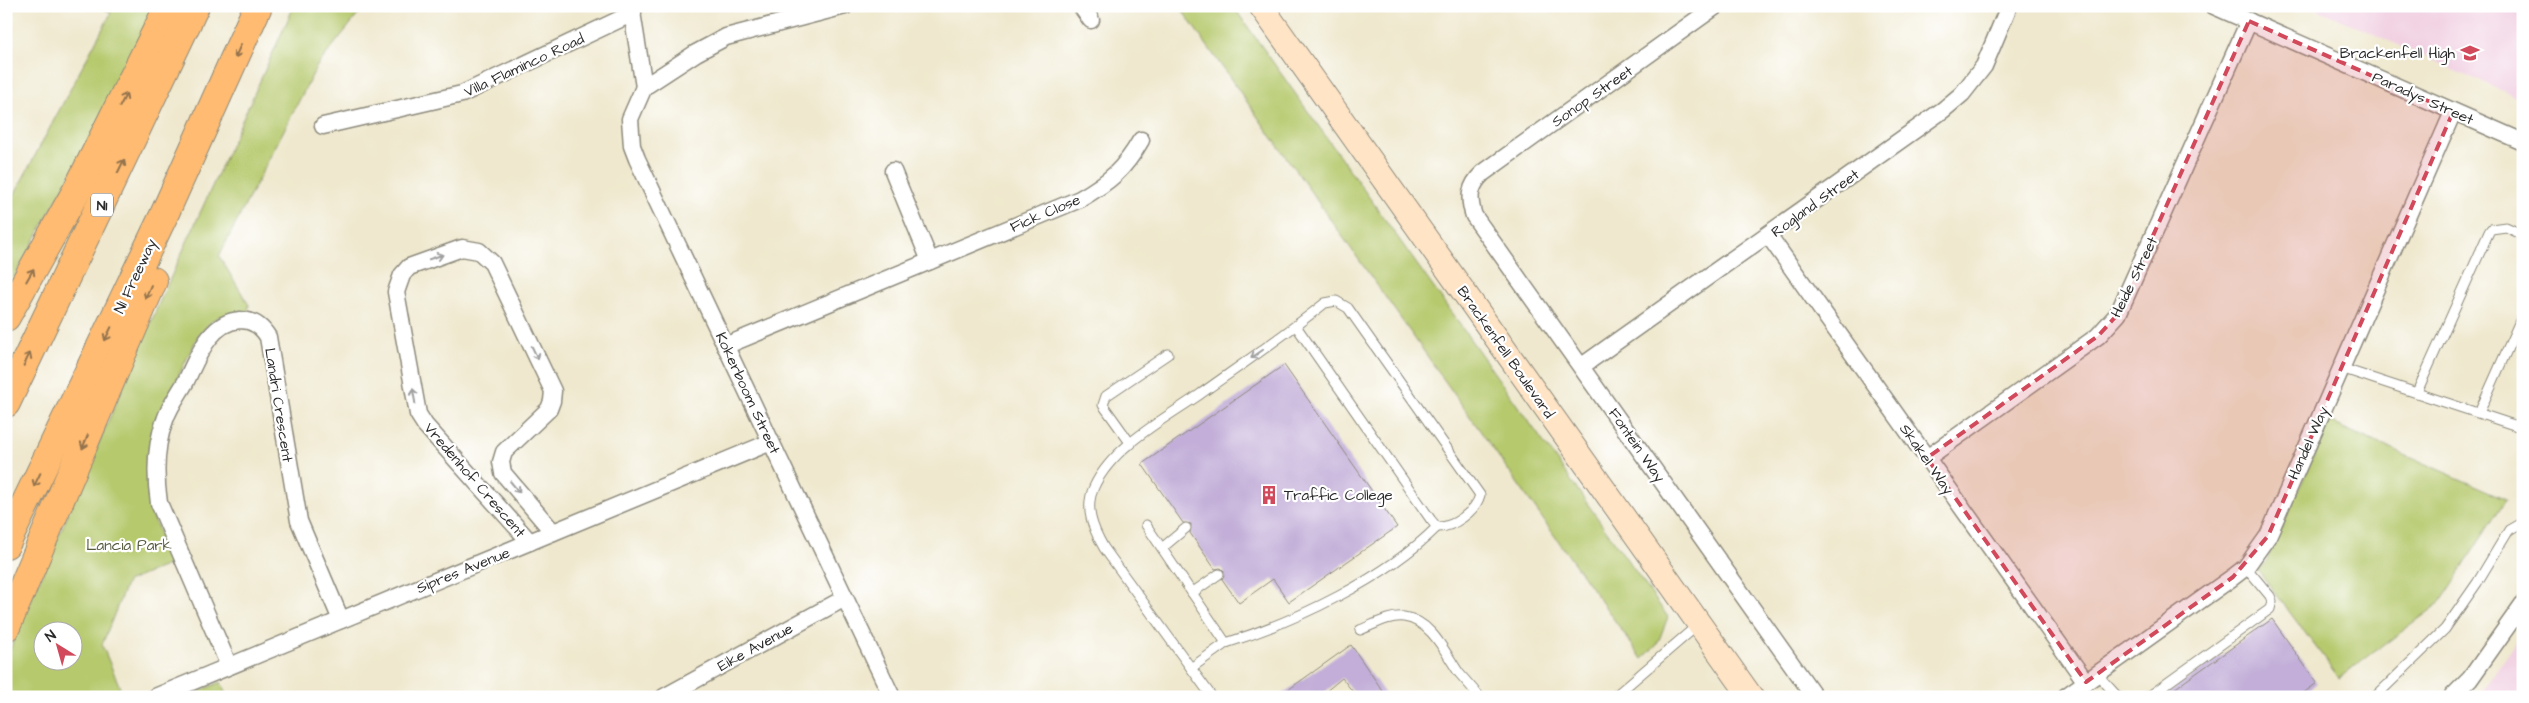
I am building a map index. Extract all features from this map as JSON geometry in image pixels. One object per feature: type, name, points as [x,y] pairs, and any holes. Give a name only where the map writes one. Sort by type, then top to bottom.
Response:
[{"type":"highway","points":[[6,317],[78,188],[169,6]]},
{"type":"highway","name":"N1","points":[[6,403],[195,6]]},
{"type":"highway","name":"N1 Freeway","points":[[6,544],[174,195],[258,6]]},
{"type":"highway","points":[[6,627],[157,271],[170,227],[174,195]]},
{"type":"street","points":[[644,87],[696,53],[726,37],[845,6]]},
{"type":"street","points":[[1081,6],[1092,20]]},
{"type":"street","name":"Brackenfell Boulevard","points":[[1260,6],[1751,697]]},
{"type":"street","name":"Sonop Street","points":[[1471,189],[1475,180],[1498,162],[1716,6]]},
{"type":"street","name":"Rogland Street","points":[[1582,366],[1769,236],[1943,110],[1962,94],[1984,66],[2010,6]]},
{"type":"street","name":"Paradys Street","points":[[2214,6],[2523,142]]},
{"type":"street","name":"Villa Flaminco Road","points":[[323,126],[462,94],[632,10],[644,87]]},
{"type":"street","name":"Heide Street","points":[[1926,458],[2098,336],[2118,314],[2249,21]]},
{"type":"street","name":"Kokerboom Street","points":[[644,87],[630,119],[632,146],[892,697]]},
{"type":"street","name":"Handel Way","points":[[2065,697],[2246,567],[2268,536],[2453,112]]},
{"type":"street","name":"Fick Close","points":[[725,346],[1080,199],[1107,183],[1122,169],[1141,140]]},
{"type":"street","points":[[893,171],[930,261]]},
{"type":"street","name":"Fontein Way","points":[[1471,189],[1470,202],[1474,216],[1815,697]]},
{"type":"street","name":"Skakel Way","points":[[1769,236],[1926,458],[2091,678]]},
{"type":"street","name":"Vredenhof Crescent","points":[[530,542],[425,425],[418,414],[396,292],[402,275],[419,262],[462,248],[479,251],[492,263],[553,391],[549,409],[504,452],[502,462],[503,473],[553,532]]},
{"type":"street","name":"Landri Crescent","points":[[229,666],[159,503],[156,480],[165,420],[206,342],[225,324],[243,320],[252,322],[260,326],[268,337],[299,521],[341,620]]},
{"type":"street","name":"Sipres Avenue","points":[[155,697],[771,442]]},
{"type":"street","name":"Eike Avenue","points":[[664,697],[845,598]]},
{"type":"street","points":[[2452,697],[2470,679],[2523,604]]},
{"type":"lane","points":[[2417,392],[2491,229],[2506,227],[2523,235]]},
{"type":"lane","points":[[1191,668],[1226,643],[1321,606],[1415,549],[1437,527],[1452,525],[1478,502],[1480,495],[1474,485],[1348,308],[1330,301],[1116,455],[1102,471],[1093,488],[1089,505],[1092,523],[1104,548],[1212,697]]},
{"type":"lane","points":[[2479,413],[2523,314]]},
{"type":"lane","points":[[1296,326],[1437,527]]},
{"type":"lane","points":[[1131,444],[1103,405],[1103,400],[1106,396],[1168,354]]},
{"type":"lane","points":[[2341,368],[2520,427]]},
{"type":"lane","points":[[2375,697],[2445,629],[2477,583],[2508,530],[2523,522]]},
{"type":"lane","points":[[1146,525],[1226,643]]},
{"type":"lane","points":[[1162,548],[1186,528]]},
{"type":"lane","points":[[2148,697],[2270,608],[2272,601],[2270,596],[2246,567]]},
{"type":"lane","points":[[1192,593],[1219,574]]},
{"type":"lane","points":[[1360,630],[1393,617],[1404,617],[1420,622],[1431,632],[1460,675],[1480,697]]},
{"type":"lane","points":[[1614,697],[1700,623]]},
{"type":"lane","points":[[2091,678],[2118,697]]},
{"type":"highlighted area","points":[[2249,21],[2453,112],[2268,536],[2233,577],[2086,682],[1927,458],[2098,336],[2118,314]]},
{"type":"shaded area","name":"Brackenfell High","points":[[2310,6],[2523,6],[2523,100]]},
{"type":"shaded area","points":[[2523,633],[2523,697],[2478,697]]},
{"type":"green space","points":[[100,6],[155,6],[88,142],[6,292],[6,210],[111,13]]},
{"type":"green space","name":"Lancia Park","points":[[294,6],[365,6],[317,66],[219,256],[249,305],[248,312],[221,316],[212,321],[198,336],[153,428],[148,490],[150,509],[172,563],[127,582],[102,645],[124,697],[6,697],[6,658],[160,301]]},
{"type":"green space","points":[[1179,6],[1233,6],[1668,617],[1657,645],[1642,659]]},
{"type":"green space","points":[[2329,422],[2506,499],[2439,604],[2339,678],[2258,570],[2266,562]]},
{"type":"green space","points":[[221,682],[227,697],[185,697]]},
{"type":"building","name":"Traffic College","points":[[1284,365],[1397,527],[1289,602],[1273,579],[1239,603],[1222,579],[1224,571],[1221,568],[1215,569],[1190,533],[1191,524],[1183,523],[1142,464]]},
{"type":"building","points":[[2272,619],[2317,683],[2298,697],[2163,697]]},
{"type":"building","points":[[1351,645],[1387,697],[1357,697],[1342,678],[1319,697],[1278,697]]},
{"type":"place","name":"Brackenfell High","points":[[2470,53]]},
{"type":"place","name":"Traffic College","points":[[1269,495]]}]
